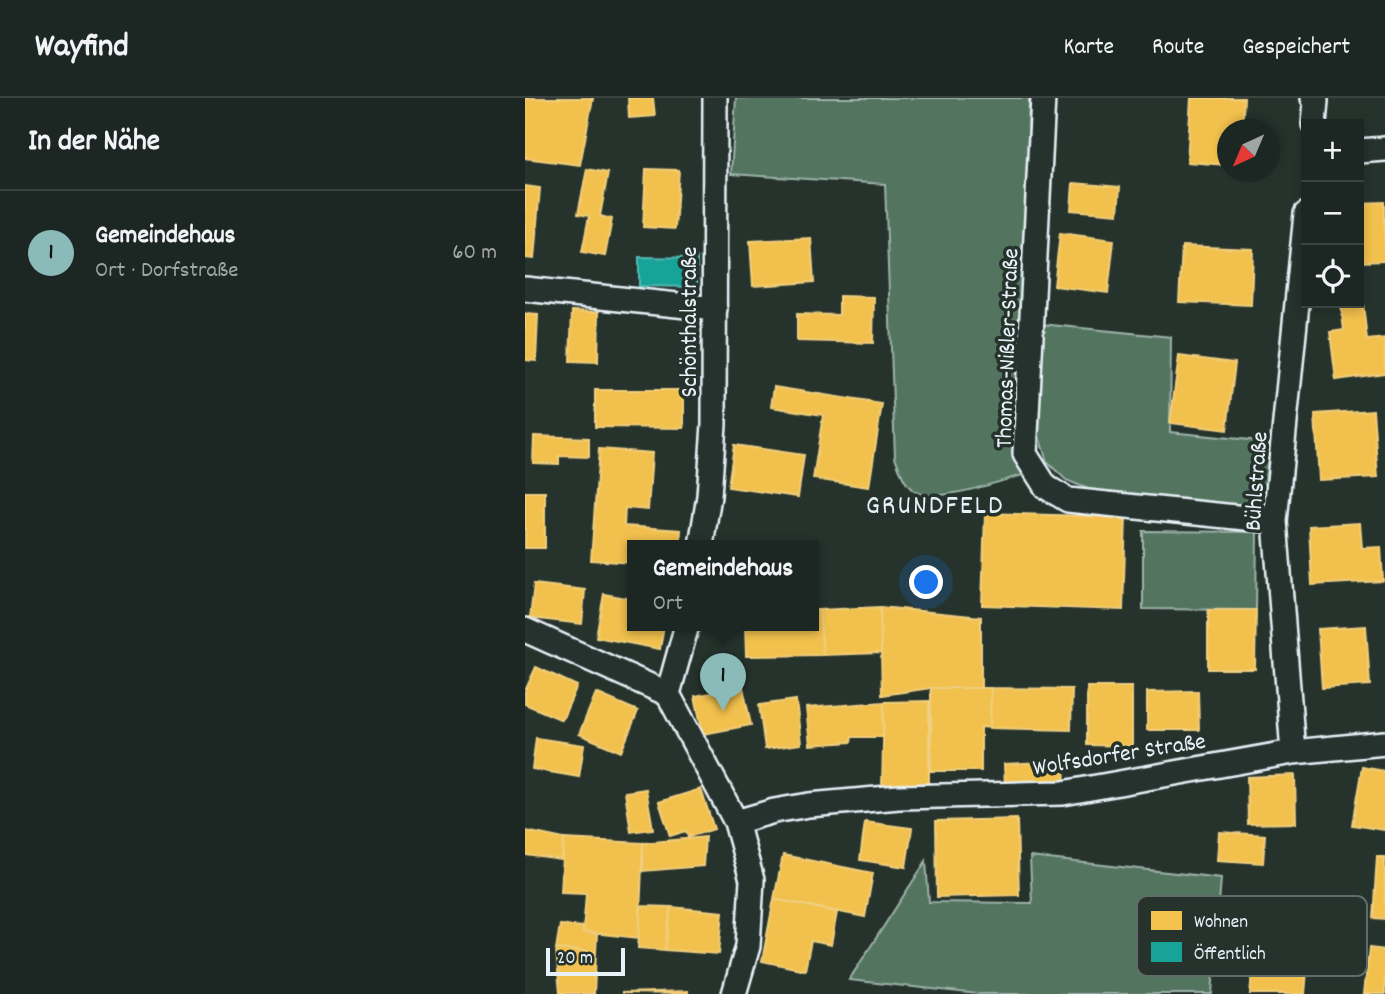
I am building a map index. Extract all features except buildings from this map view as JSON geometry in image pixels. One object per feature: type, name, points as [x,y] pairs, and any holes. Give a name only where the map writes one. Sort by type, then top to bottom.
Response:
[{"type":"street","name":"Schönthalstraße","points":[[702,540],[709,496],[714,424],[715,98]]},
{"type":"street","name":"Thomas-Nißler-Straße","points":[[1044,98],[1025,454],[1046,487],[1068,500],[1275,521]]},
{"type":"street","points":[[1313,98],[1314,119]]},
{"type":"street","points":[[1364,151],[1385,149]]},
{"type":"street","name":"Bühlstraße","points":[[1293,752],[1275,521],[1303,245]]},
{"type":"street","points":[[525,289],[715,309]]},
{"type":"street","points":[[525,630],[669,694],[736,822],[752,880],[748,946],[734,994]]},
{"type":"street","points":[[669,694],[685,631]]},
{"type":"street","name":"Wolfsdorfer Straße","points":[[736,822],[798,807],[899,797],[1063,793],[1293,752],[1385,743]]},
{"type":"green space","points":[[736,98],[1029,98],[1019,453],[1023,475],[951,494],[924,495],[907,484],[895,457],[885,184],[731,174]]},
{"type":"green space","points":[[1041,324],[1171,337],[1170,432],[1269,442],[1264,509],[1093,491],[1066,480],[1047,462],[1039,436]]},
{"type":"green space","points":[[1143,531],[1257,532],[1256,610],[1143,609]]},
{"type":"green space","points":[[1030,857],[1221,878],[1220,896],[1137,896],[1137,976],[1213,976],[1212,994],[978,994],[849,980],[926,861],[929,902],[1032,903]]},
{"type":"place","name":"Gemeindehaus","points":[[723,711]]},
{"type":"district","name":"GRUNDFELD","points":[[935,503]]}]
